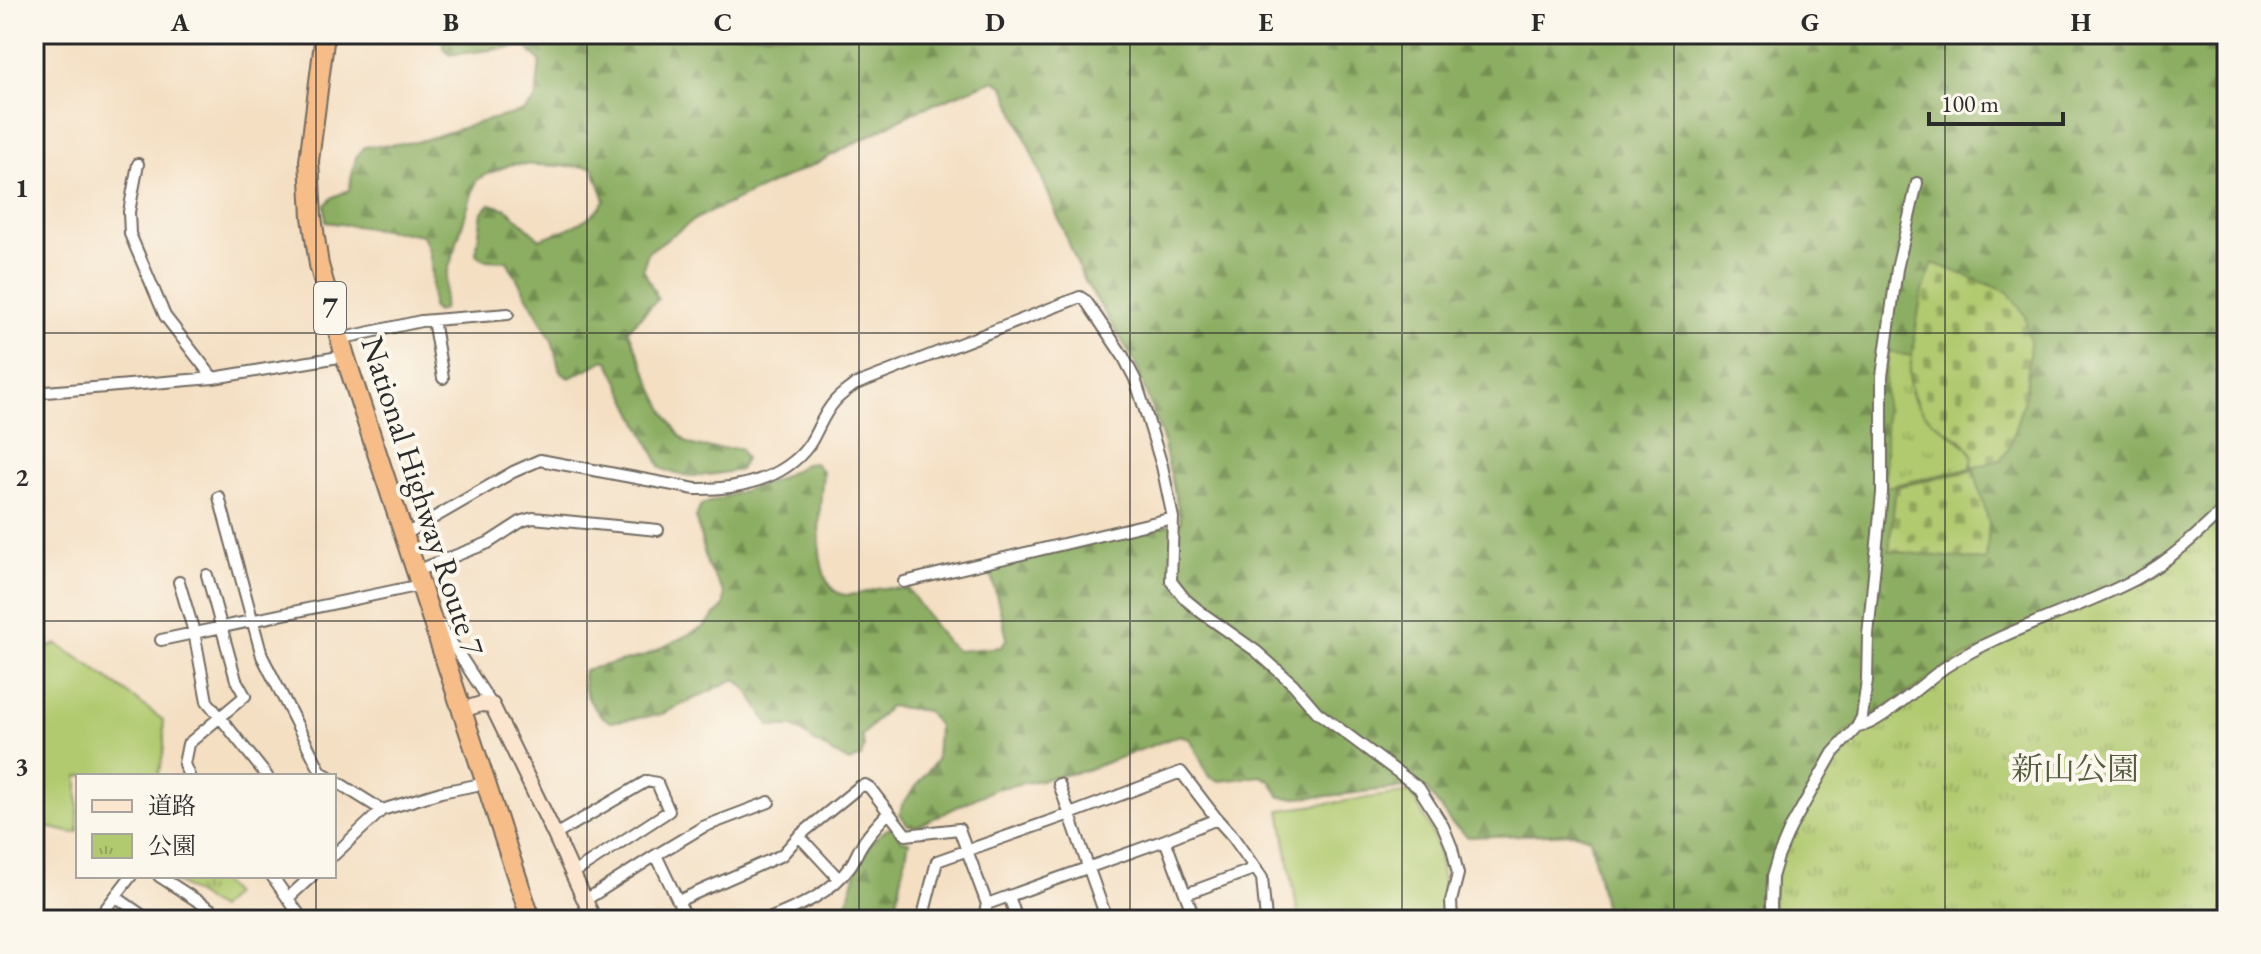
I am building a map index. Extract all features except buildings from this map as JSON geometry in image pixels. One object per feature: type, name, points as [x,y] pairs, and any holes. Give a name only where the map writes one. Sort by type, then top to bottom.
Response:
[{"type":"highway","name":"National Highway Route 7","points":[[325,34],[309,161],[319,265],[342,347],[531,920]]},
{"type":"street","points":[[138,164],[129,212],[130,234],[165,316],[213,378]]},
{"type":"street","points":[[1772,920],[1772,877],[1784,842],[1833,753],[1862,717],[1882,493],[1882,376],[1897,269],[1917,183]]},
{"type":"street","points":[[404,535],[513,472],[540,460],[695,489],[725,488],[756,481],[792,462],[808,446],[834,402],[854,385],[1080,297],[1104,326],[1135,379],[1162,466],[1173,518],[1171,581],[1185,599],[1256,651],[1293,684],[1317,712],[1419,788],[1443,826],[1452,848],[1458,874],[1451,901],[1452,920]]},
{"type":"street","points":[[34,393],[213,378],[342,347],[433,320],[508,314]]},
{"type":"street","points":[[433,320],[443,378]]},
{"type":"street","points":[[219,497],[262,656],[321,774]]},
{"type":"street","points":[[1857,727],[1880,718],[1956,660],[1998,638],[2140,577],[2204,530],[2227,506]]},
{"type":"street","points":[[161,640],[419,578],[488,543],[522,521],[533,518],[658,530]]},
{"type":"street","points":[[904,582],[1173,518]]},
{"type":"street","points":[[188,774],[184,764],[188,744],[245,696],[236,680],[207,575]]},
{"type":"street","points":[[179,582],[194,632],[207,701],[265,774]]},
{"type":"street","points":[[427,603],[492,705],[594,920]]},
{"type":"street","points":[[462,710],[481,704],[492,705]]},
{"type":"street","points":[[922,920],[937,861],[1181,772],[1262,878],[1266,920]]},
{"type":"street","points":[[336,781],[382,810]]},
{"type":"street","points":[[555,835],[647,781],[657,783],[665,798],[669,811],[572,874]]},
{"type":"street","points":[[336,853],[382,810],[441,792],[487,783]]},
{"type":"street","points":[[1059,784],[1107,920]]},
{"type":"street","points":[[678,901],[782,855],[799,836],[865,785],[906,835],[959,829],[987,904],[983,920]]},
{"type":"street","points":[[584,901],[703,827],[769,802]]},
{"type":"street","points":[[766,920],[813,900],[852,864],[861,846],[888,813]]},
{"type":"street","points":[[987,904],[1217,819]]},
{"type":"street","points":[[799,836],[838,878]]},
{"type":"street","points":[[1165,840],[1195,920]]},
{"type":"street","points":[[656,855],[688,920]]},
{"type":"street","points":[[1186,894],[1256,868]]},
{"type":"street","points":[[97,920],[130,878]]},
{"type":"street","points":[[162,878],[227,920]]},
{"type":"street","points":[[273,878],[303,920]]},
{"type":"street","points":[[288,898],[310,878]]},
{"type":"street","points":[[1009,896],[1017,920]]},
{"type":"street","points":[[116,897],[149,920]]},
{"type":"street","points":[[1121,920],[1136,915],[1138,920]]},
{"type":"green space","points":[[443,34],[2227,34],[2227,920],[1607,920],[1590,838],[1575,833],[1468,837],[1451,823],[1426,788],[1280,797],[1270,780],[1261,776],[1220,781],[1209,777],[1191,740],[1180,735],[1084,771],[995,789],[917,826],[908,825],[900,814],[902,805],[936,760],[938,726],[927,711],[889,706],[862,736],[864,747],[861,757],[849,762],[793,727],[771,727],[745,688],[735,679],[660,715],[610,722],[589,700],[584,685],[584,670],[645,656],[704,627],[724,606],[724,593],[707,564],[696,517],[701,505],[778,479],[805,464],[815,463],[823,472],[819,539],[824,574],[831,587],[846,595],[883,588],[908,589],[944,639],[957,651],[1001,647],[1007,638],[991,574],[1000,566],[1181,522],[1162,436],[1134,360],[1083,278],[1004,86],[994,80],[914,112],[817,163],[697,218],[648,252],[643,269],[658,299],[628,330],[655,392],[673,426],[690,444],[709,448],[740,448],[745,458],[740,470],[709,475],[680,475],[661,468],[609,362],[605,360],[569,378],[560,372],[552,340],[507,261],[485,260],[476,254],[482,212],[490,204],[507,209],[540,239],[592,214],[605,200],[593,167],[512,164],[476,181],[447,274],[443,310],[436,312],[432,308],[431,260],[422,235],[326,222],[325,205],[333,197],[349,190],[356,157],[364,147],[417,142],[524,111],[536,99],[540,61],[525,46],[449,55],[443,48]]},
{"type":"green space","points":[[1933,263],[2008,292],[2025,316],[2030,342],[2026,392],[2009,448],[2000,460],[1972,468],[1971,452],[1962,441],[1922,415],[1910,388],[1909,372],[1921,297]]},
{"type":"green space","points":[[1889,352],[1912,356],[1910,391],[1918,407],[1969,450],[1973,456],[1971,468],[1886,487],[1885,378]]},
{"type":"green space","points":[[1974,470],[1989,524],[1986,561],[1889,551],[1896,487]]},
{"type":"green space","name":"新山公園","points":[[2227,507],[2227,920],[1773,920],[1772,904],[1779,857],[1843,734],[1956,661],[2140,577]]},
{"type":"green space","points":[[57,644],[163,720],[163,755],[158,774],[76,774],[76,832],[34,824],[34,652]]},
{"type":"green space","points":[[1411,792],[1438,850],[1450,920],[1299,920],[1280,810]]},
{"type":"green space","points":[[892,827],[902,840],[909,841],[893,920],[842,920],[864,854],[880,834]]},
{"type":"green space","points":[[170,878],[218,878],[233,894],[219,909]]}]
